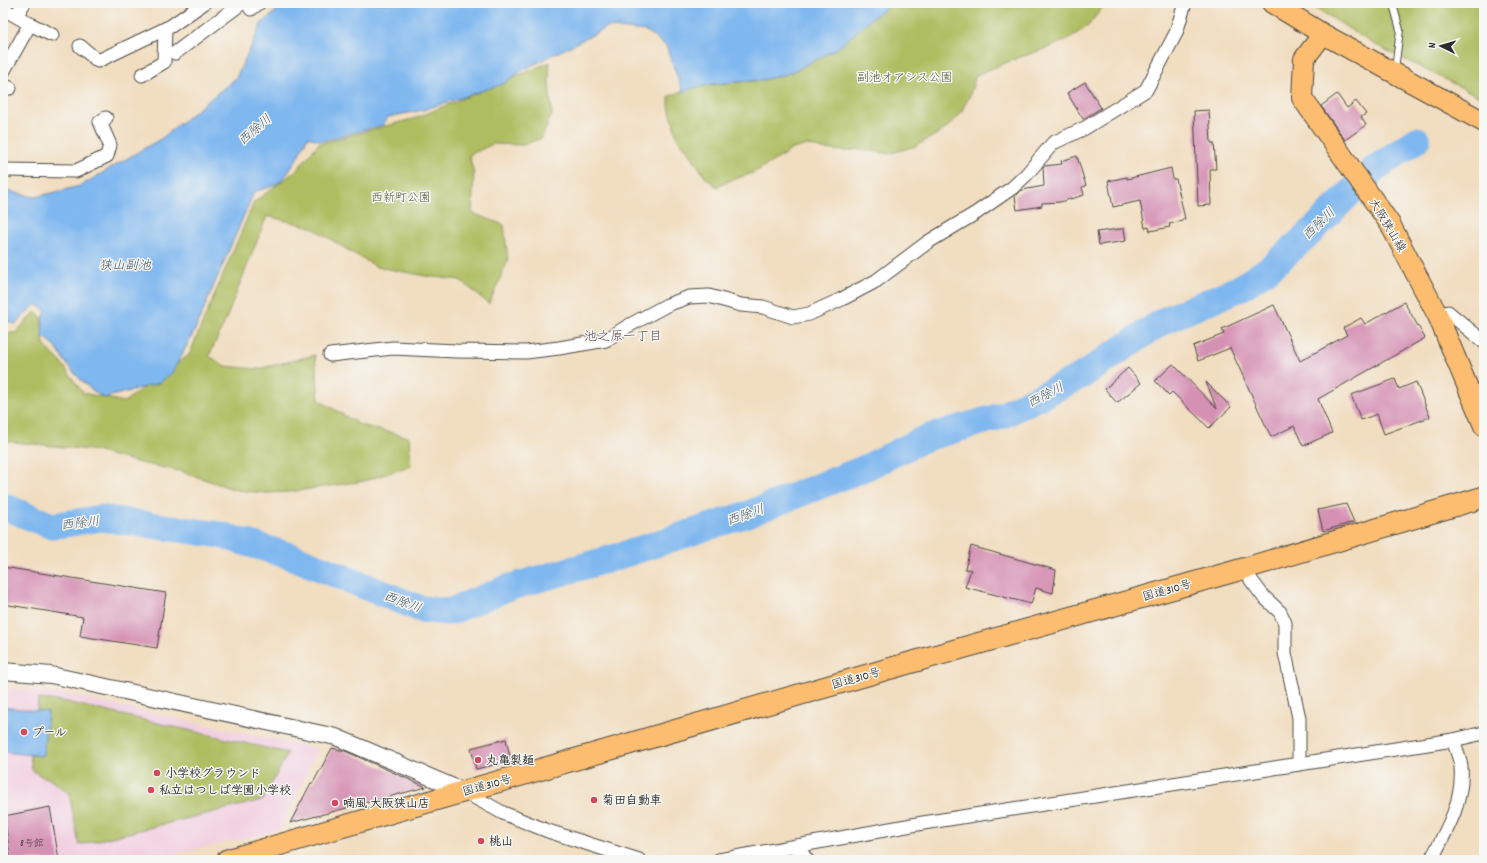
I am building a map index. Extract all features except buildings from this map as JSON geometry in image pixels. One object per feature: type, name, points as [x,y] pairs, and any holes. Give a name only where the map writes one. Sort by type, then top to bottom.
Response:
[{"type":"highway","name":"国道310号","points":[[227,860],[902,665],[1246,568],[1484,497]]},
{"type":"main road","points":[[1272,3],[1323,34],[1484,122]]},
{"type":"main road","name":"大阪狭山線","points":[[1323,34],[1304,59],[1302,98],[1390,224],[1438,316],[1484,426]]},
{"type":"street","points":[[16,16],[24,3]]},
{"type":"street","points":[[80,46],[98,61],[165,29],[204,3]]},
{"type":"street","points":[[175,53],[242,3]]},
{"type":"street","points":[[248,3],[251,9],[259,3]]},
{"type":"street","points":[[330,355],[393,348],[526,352],[560,348],[606,340],[667,305],[688,297],[709,296],[741,305],[762,307],[794,317],[809,314],[842,299],[876,280],[928,242],[976,213],[1012,188],[1026,175],[1053,143],[1085,128],[1146,90],[1176,32],[1185,3]]},
{"type":"street","points":[[3,9],[52,35]]},
{"type":"street","points":[[3,72],[30,24]]},
{"type":"street","points":[[142,75],[164,62],[165,29]]},
{"type":"street","points":[[3,170],[76,170],[107,156],[110,145],[100,122],[106,118]]},
{"type":"street","points":[[1438,316],[1448,312],[1484,342]]},
{"type":"street","points":[[1246,568],[1251,580],[1262,596],[1280,612],[1286,623],[1285,653],[1299,718],[1299,764]]},
{"type":"street","points":[[3,671],[51,675],[336,737],[465,792],[503,813],[548,831],[639,860]]},
{"type":"street","points":[[718,860],[923,822],[1453,740],[1484,733]]},
{"type":"street","points":[[1431,860],[1456,809],[1460,788],[1461,767],[1453,740]]},
{"type":"street","points":[[796,846],[807,860]]},
{"type":"lane","points":[[1391,3],[1393,4],[1400,30],[1394,73]]},
{"type":"shaded area","name":"私立はつしば学園小学校","points":[[3,687],[62,694],[318,749],[280,830],[149,860],[3,860]]},
{"type":"green space","name":"副池オアシス公園","points":[[893,3],[1106,3],[1088,26],[1070,38],[1053,46],[1015,59],[976,75],[970,95],[959,116],[944,130],[916,146],[889,154],[860,149],[846,151],[822,149],[808,145],[792,149],[753,173],[731,180],[717,187],[705,177],[691,155],[677,138],[669,106],[669,96],[693,88],[714,84],[763,80],[784,75],[815,59]]},
{"type":"green space","points":[[1308,3],[1484,3],[1484,99],[1370,42]]},
{"type":"green space","name":"西新町公園","points":[[550,62],[549,82],[552,114],[542,138],[523,145],[493,144],[469,155],[474,174],[472,213],[504,225],[508,260],[489,304],[460,280],[426,276],[377,267],[311,227],[267,216],[224,324],[209,356],[225,366],[258,369],[315,355],[319,400],[360,425],[409,437],[411,466],[364,481],[289,492],[265,493],[236,490],[180,471],[140,463],[91,450],[3,441],[3,333],[15,333],[35,312],[41,316],[44,345],[60,361],[83,393],[124,402],[189,355],[254,202],[297,170],[318,144],[416,118]]},
{"type":"green space","name":"小学校グラウンド","points":[[38,699],[62,701],[288,753],[263,800],[79,845],[69,793],[46,777],[44,778],[32,770],[30,755],[43,756],[48,712],[37,711]]},
{"type":"water","name":"狭山副池","points":[[286,3],[893,3],[871,19],[838,48],[784,75],[763,80],[714,84],[693,88],[683,92],[666,46],[646,31],[608,27],[521,71],[503,84],[423,110],[388,117],[383,125],[322,141],[308,137],[290,170],[285,176],[275,185],[254,192],[194,332],[172,373],[159,383],[104,398],[79,378],[54,345],[42,336],[43,318],[46,311],[36,304],[16,324],[3,320],[3,190],[35,197],[80,186],[162,138],[236,78],[262,23]]},
{"type":"water","name":"プール","points":[[3,707],[48,712],[43,756],[3,752]]},
{"type":"waterway","name":"西除川","points":[[3,506],[52,526],[101,518],[221,535],[293,557],[421,609],[449,612],[507,588],[613,558],[748,514],[863,469],[926,438],[1001,416],[1083,375],[1163,321],[1242,287],[1270,268],[1308,235],[1374,169],[1417,140]]},
{"type":"place","name":"プール","points":[[24,732]]},
{"type":"place","name":"丸亀製麺","points":[[478,760]]},
{"type":"place","name":"小学校グラウンド","points":[[157,773]]},
{"type":"place","name":"私立はつしば学園小学校","points":[[151,790]]},
{"type":"place","name":"菊田自動車","points":[[594,800]]},
{"type":"place","name":"喃風 大阪狭山店","points":[[335,803]]},
{"type":"place","name":"桃山","points":[[481,841]]},
{"type":"district","name":"池之原一丁目","points":[[623,335]]}]
